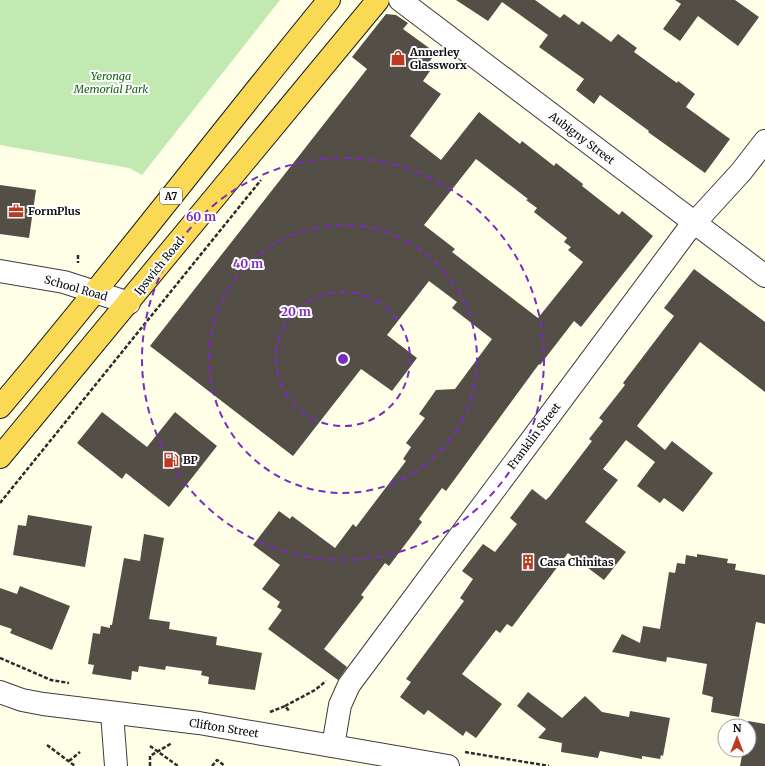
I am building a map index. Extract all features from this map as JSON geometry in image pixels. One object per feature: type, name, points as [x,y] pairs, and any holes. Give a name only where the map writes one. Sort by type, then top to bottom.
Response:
[{"type":"highway","name":"A7","points":[[0,407],[95,292],[247,100],[329,0]]},
{"type":"highway","name":"Ipswich Road","points":[[0,457],[129,303],[378,0]]},
{"type":"street","name":"Aubigny Street","points":[[400,0],[765,276]]},
{"type":"street","name":"Franklin Street","points":[[333,746],[340,705],[349,685],[694,222],[728,187],[765,141]]},
{"type":"street","name":"School Road","points":[[0,271],[64,282],[129,303]]},
{"type":"street","name":"Clifton Street","points":[[0,692],[36,702],[199,723],[448,766]]},
{"type":"street","points":[[112,713],[116,766]]},
{"type":"path","points":[[0,503],[262,178]]},
{"type":"path","points":[[78,255],[78,264]]},
{"type":"path","points":[[47,745],[75,766]]},
{"type":"path","points":[[150,746],[178,766]]},
{"type":"path","points":[[150,766],[150,756],[158,751]]},
{"type":"path","points":[[69,761],[80,752]]},
{"type":"path","points":[[212,766],[217,760],[225,766]]},
{"type":"green space","name":"Yeronga Memorial Park","points":[[0,0],[280,0],[142,175],[129,168],[0,145]]},
{"type":"building","points":[[456,0],[535,0],[560,18],[564,14],[579,25],[582,21],[611,42],[618,34],[637,48],[634,52],[695,94],[686,107],[730,139],[705,173],[600,95],[594,104],[576,90],[584,79],[539,47],[548,35],[502,2],[488,21]]},
{"type":"building","points":[[675,0],[735,0],[759,17],[738,46],[698,16],[680,41],[663,29],[681,4]]},
{"type":"building","points":[[386,14],[396,15],[408,23],[403,29],[436,53],[425,67],[430,71],[423,81],[441,94],[410,136],[441,160],[479,112],[520,144],[522,141],[554,166],[556,163],[619,215],[622,211],[653,236],[581,327],[574,321],[540,365],[539,364],[446,491],[442,488],[419,519],[422,522],[389,566],[385,563],[361,595],[364,597],[324,649],[347,667],[338,680],[268,629],[282,610],[277,607],[280,602],[262,589],[280,565],[253,545],[279,511],[290,519],[292,516],[335,548],[353,524],[356,527],[406,461],[403,459],[411,447],[406,443],[425,418],[419,414],[436,390],[455,389],[492,339],[452,308],[457,302],[429,281],[387,335],[417,358],[392,391],[361,369],[293,456],[150,346],[367,69],[352,57]],"holes":[[[476,159],[528,199],[526,200],[537,208],[534,212],[567,238],[564,242],[571,247],[568,250],[583,262],[538,318],[452,252],[455,249],[424,225]]]},
{"type":"building","name":"FormPlus","points":[[0,185],[36,190],[29,238],[0,234]]},
{"type":"building","points":[[694,269],[765,322],[765,392],[700,342],[637,426],[665,450],[672,441],[713,473],[683,512],[664,498],[660,503],[637,486],[655,462],[626,440],[603,469],[618,480],[585,522],[626,552],[604,580],[568,553],[512,627],[507,624],[500,633],[496,630],[462,674],[502,704],[476,738],[466,731],[463,736],[428,710],[424,715],[400,697],[411,682],[406,679],[464,601],[460,598],[473,579],[462,571],[483,544],[495,552],[517,524],[510,518],[532,489],[546,500],[550,496],[592,441],[589,439],[603,421],[599,418],[625,385],[623,383],[674,316],[664,308]]},
{"type":"building","name":"BP","points":[[102,412],[147,447],[175,412],[217,446],[169,507],[126,473],[122,479],[77,443]]},
{"type":"building","points":[[28,515],[92,526],[85,567],[13,555],[18,525],[26,526]]},
{"type":"building","points":[[144,534],[164,538],[149,619],[170,622],[169,629],[217,637],[216,645],[262,653],[255,690],[208,684],[209,677],[201,675],[202,671],[166,666],[165,670],[139,666],[138,672],[132,671],[131,680],[92,674],[94,665],[88,664],[93,633],[100,634],[101,626],[110,628],[110,625],[112,625],[124,558],[140,561]]},
{"type":"building","points":[[697,554],[728,559],[727,563],[736,564],[735,570],[765,575],[765,624],[756,622],[739,717],[711,712],[713,697],[702,694],[707,664],[667,657],[666,662],[612,652],[622,634],[640,643],[643,626],[660,629],[669,572],[675,573],[677,563],[685,564],[686,555],[697,557]]},
{"type":"building","points":[[20,586],[70,606],[52,650],[10,633],[12,629],[0,625],[0,588],[17,594]]},
{"type":"building","points":[[528,692],[562,718],[585,696],[602,712],[629,717],[630,711],[670,718],[663,756],[661,755],[660,759],[642,756],[642,759],[600,751],[598,758],[561,752],[562,743],[538,738],[546,729],[517,706]]},
{"type":"building","points":[[757,723],[765,724],[765,766],[740,766],[742,758],[757,758]]},
{"type":"place","name":"Annerley Glassworx","points":[[398,58]]},
{"type":"place","name":"FormPlus","points":[[16,211]]},
{"type":"place","name":"BP","points":[[171,460]]},
{"type":"place","name":"Casa Chinitas","points":[[528,562]]}]
